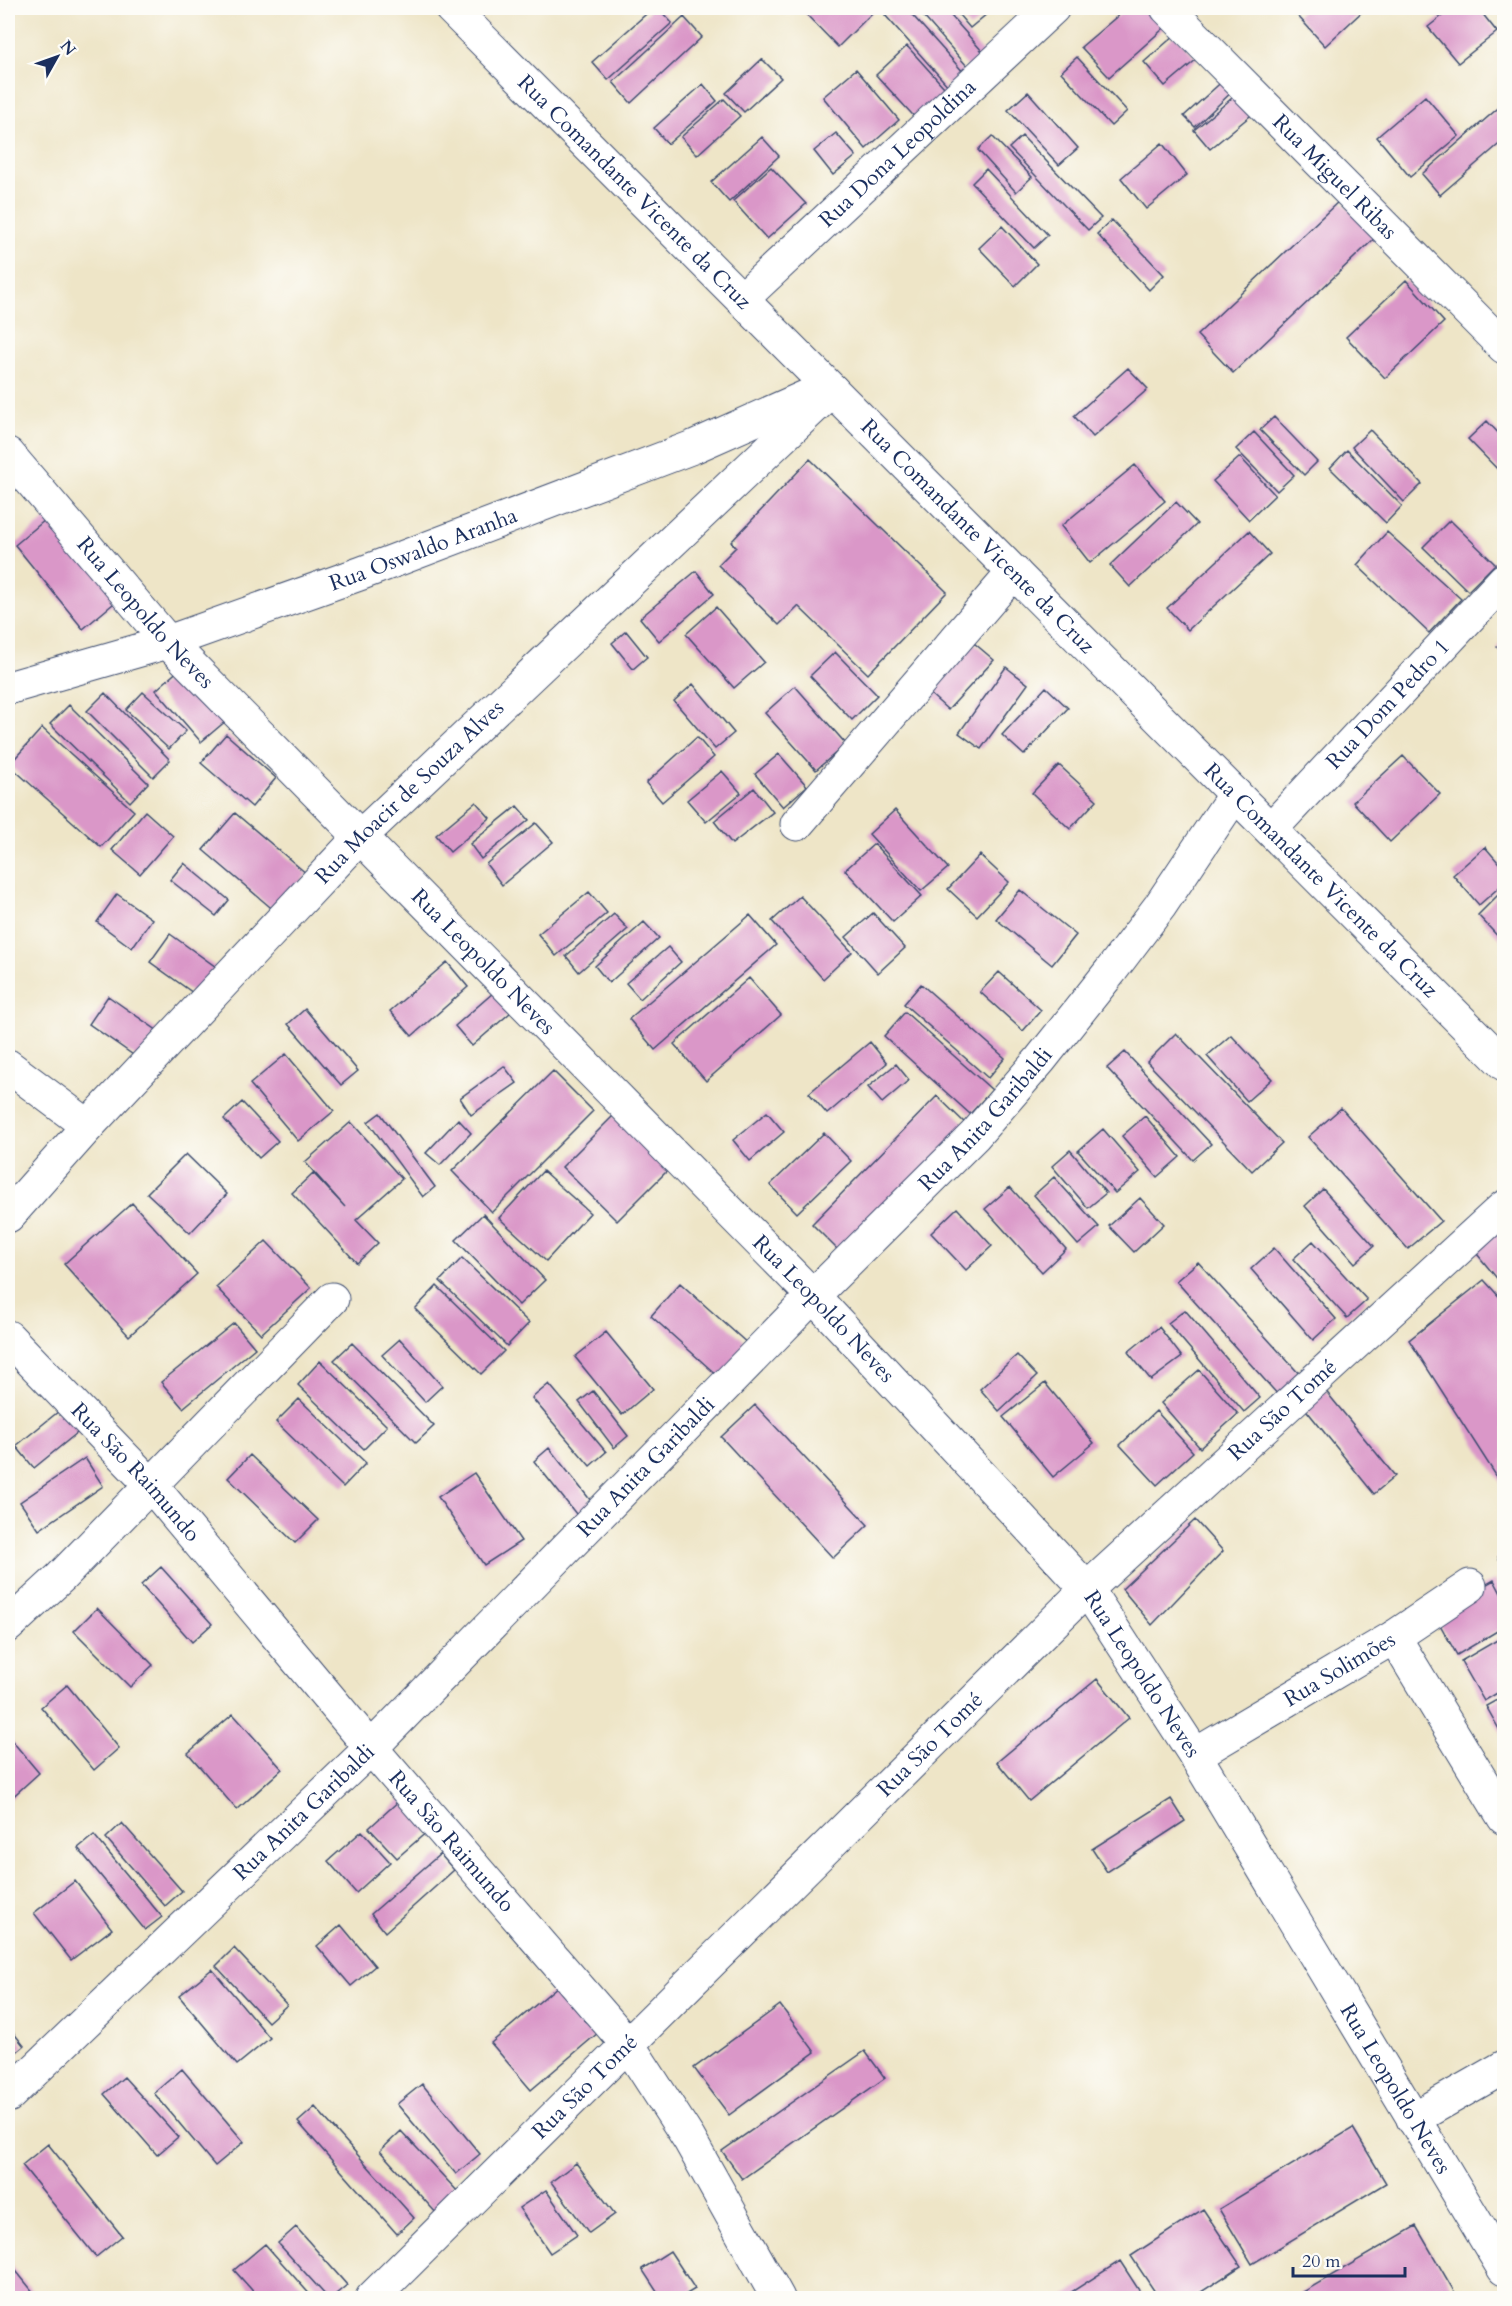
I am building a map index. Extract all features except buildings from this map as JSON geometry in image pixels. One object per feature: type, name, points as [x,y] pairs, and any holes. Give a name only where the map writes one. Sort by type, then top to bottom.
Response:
[{"type":"street","name":"Rua Comandante Vicente da Cruz","points":[[451,8],[1504,1064]]},
{"type":"street","name":"Rua Dona Leopoldina","points":[[742,299],[1053,8]]},
{"type":"street","name":"Rua Miguel Ribas","points":[[1167,8],[1504,347]]},
{"type":"street","name":"Rua Oswaldo Aranha","points":[[8,688],[168,642],[362,573],[693,447],[831,388]]},
{"type":"street","name":"Rua Moacir de Souza Alves","points":[[8,1216],[88,1126],[360,837],[831,388]]},
{"type":"street","name":"Rua Leopoldo Neves","points":[[8,454],[168,642],[813,1296],[1087,1589],[1195,1755],[1504,2269]]},
{"type":"street","points":[[797,824],[1014,572]]},
{"type":"street","name":"Rua Dom Pedro 1","points":[[1270,830],[1504,580]]},
{"type":"street","name":"Rua Anita Garibaldi","points":[[8,2097],[371,1748],[813,1296],[975,1135],[1040,1060],[1160,906],[1235,794]]},
{"type":"street","points":[[8,1066],[88,1126]]},
{"type":"street","name":"Rua São Tomé","points":[[372,2298],[629,2046],[1087,1589],[1504,1207]]},
{"type":"street","points":[[8,1626],[61,1577],[332,1299]]},
{"type":"street","name":"Rua São Raimundo","points":[[8,1337],[150,1484],[371,1748],[629,2046],[689,2139],[778,2298]]},
{"type":"street","points":[[1394,1636],[1470,1586]]},
{"type":"street","name":"Rua Solimões","points":[[1195,1755],[1394,1636],[1504,1818]]},
{"type":"street","points":[[1413,2119],[1504,2067]]}]
